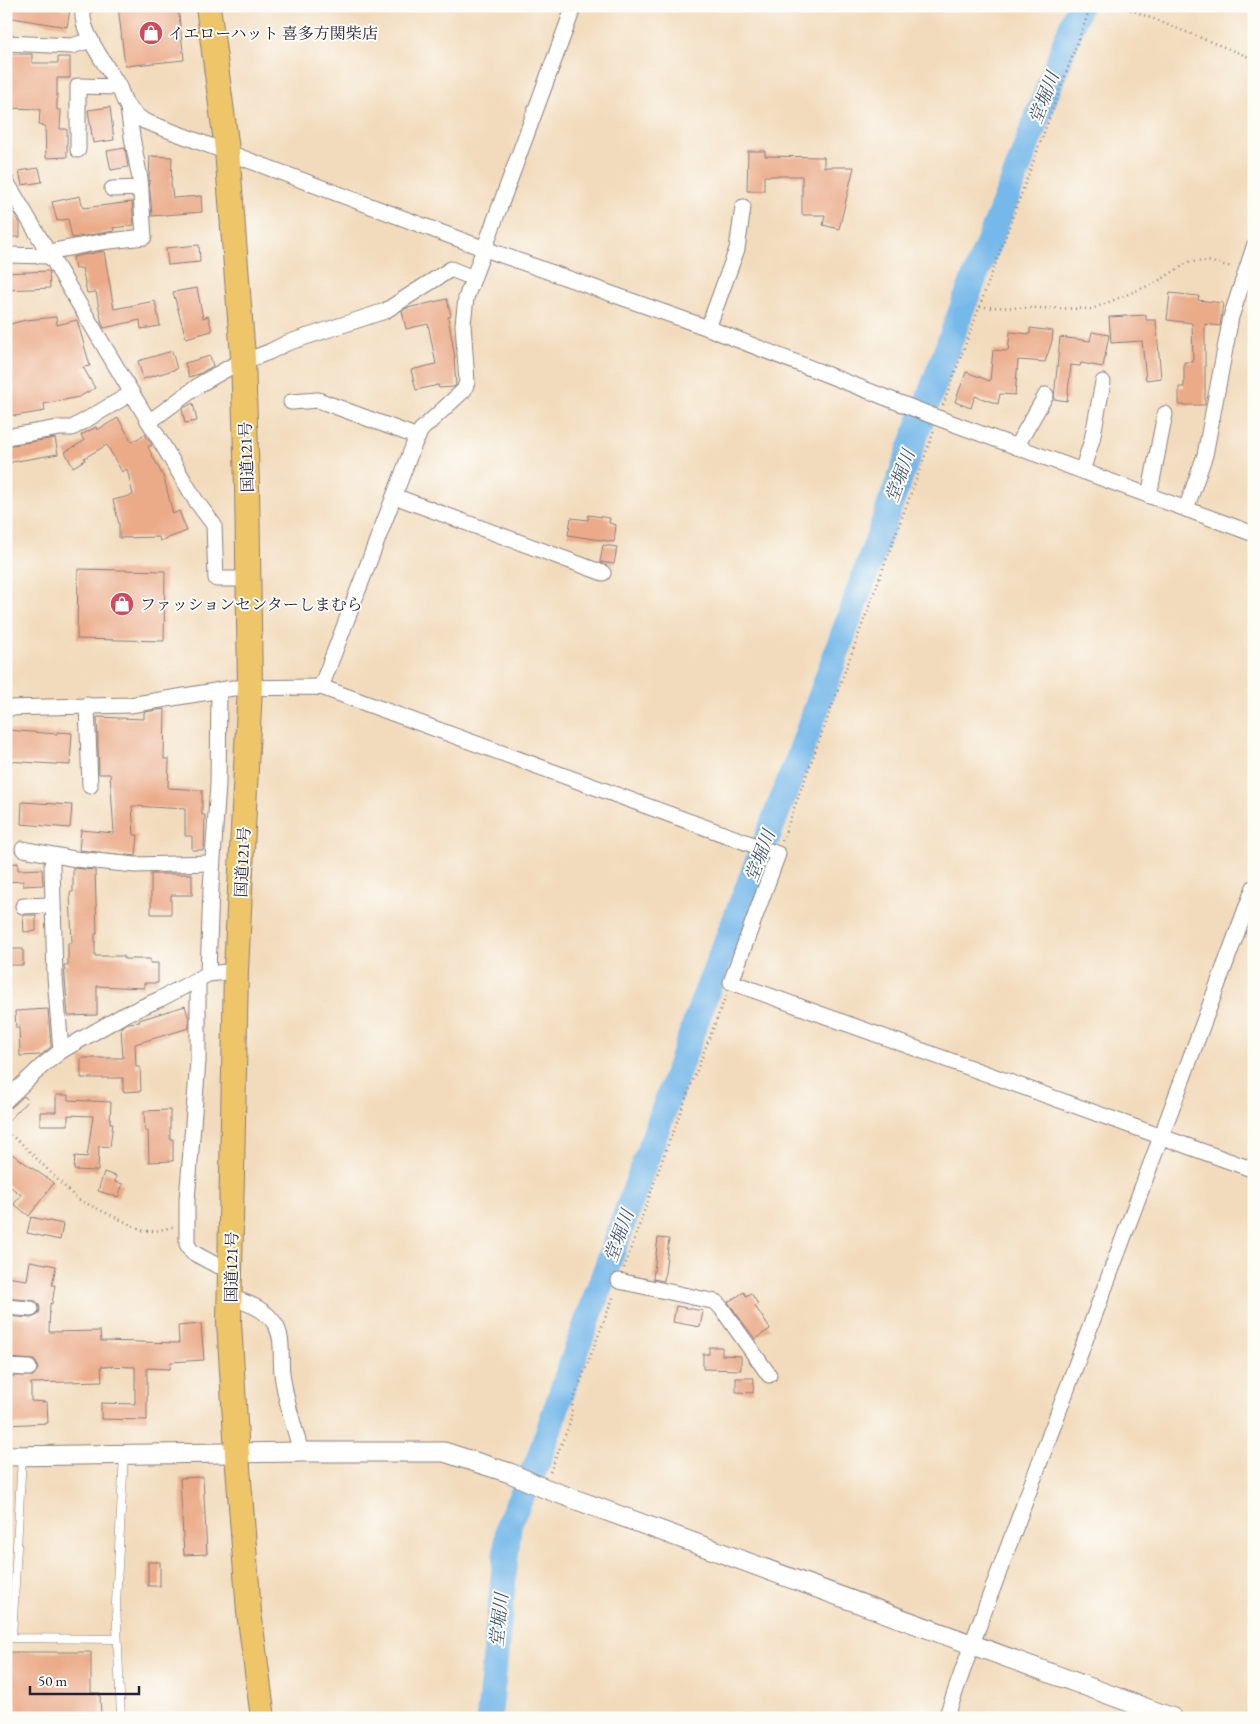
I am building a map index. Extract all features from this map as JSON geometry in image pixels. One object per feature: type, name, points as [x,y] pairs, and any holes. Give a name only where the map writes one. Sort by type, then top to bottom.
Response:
[{"type":"highway","name":"国道121号","points":[[208,6],[227,150],[243,362],[247,486],[250,687],[236,971],[229,1322],[249,1612],[263,1718]]},
{"type":"street","points":[[6,255],[49,254],[100,242],[144,237],[141,188],[128,108],[118,86],[90,40],[84,24],[82,11],[84,6]]},
{"type":"street","points":[[321,687],[421,430],[464,390],[467,382],[463,309],[466,298],[574,6]]},
{"type":"street","points":[[6,43],[72,46],[90,40]]},
{"type":"street","points":[[78,150],[78,86],[118,86]]},
{"type":"street","points":[[128,108],[144,121],[175,133],[227,150],[245,159],[485,249],[708,328],[1016,447],[1254,534]]},
{"type":"street","points":[[6,181],[196,501],[214,525],[216,579],[248,579]]},
{"type":"street","points":[[112,189],[141,188]]},
{"type":"street","points":[[708,328],[737,249],[743,207]]},
{"type":"street","points":[[1186,509],[1204,455],[1231,318],[1254,247]]},
{"type":"street","points":[[149,422],[202,383],[243,362],[287,343],[385,311],[451,269],[473,278]]},
{"type":"street","points":[[1082,471],[1092,440],[1103,382]]},
{"type":"street","points":[[6,437],[72,428],[132,393]]},
{"type":"street","points":[[1016,447],[1046,394]]},
{"type":"street","points":[[291,402],[318,400],[418,437]]},
{"type":"street","points":[[1149,496],[1165,414]]},
{"type":"street","points":[[394,496],[603,573]]},
{"type":"street","points":[[6,708],[130,705],[219,690],[250,687],[321,687],[778,854],[731,982],[1254,1170]]},
{"type":"street","points":[[219,690],[218,784],[188,1192],[187,1244],[192,1252],[216,1265],[231,1270]]},
{"type":"street","points":[[87,706],[90,786]]},
{"type":"street","points":[[22,849],[75,859],[135,865],[212,864]]},
{"type":"street","points":[[52,864],[55,977],[61,1051]]},
{"type":"street","points":[[946,1718],[1254,887]]},
{"type":"street","points":[[24,906],[52,905]]},
{"type":"street","points":[[6,1100],[61,1051],[124,1015],[160,999],[203,976],[236,971]]},
{"type":"street","points":[[619,1280],[716,1302],[769,1375]]},
{"type":"street","points":[[230,1297],[256,1306],[270,1317],[280,1332],[282,1373],[287,1402],[301,1452]]},
{"type":"street","points":[[6,1307],[31,1309]]},
{"type":"street","points":[[6,1367],[29,1368]]},
{"type":"street","points":[[14,1456],[444,1452],[510,1473],[544,1488],[1173,1718]]},
{"type":"lane","points":[[121,1718],[116,1639],[116,1603],[124,1455]]},
{"type":"lane","points":[[14,1456],[9,1634],[12,1638],[116,1639]]},
{"type":"path","points":[[1121,6],[1254,59]]},
{"type":"path","points":[[980,307],[1092,309],[1155,283],[1189,262],[1208,261],[1246,270]]},
{"type":"path","points":[[544,1488],[570,1423],[573,1401],[731,982]]},
{"type":"path","points":[[6,1132],[20,1142],[77,1199],[144,1231],[155,1231],[187,1224]]},
{"type":"building","points":[[6,6],[51,6],[70,10],[67,27],[6,17]]},
{"type":"building","name":"イエローハット 喜多方関柴店","points":[[118,6],[178,6],[184,60],[125,66]]},
{"type":"building","points":[[8,54],[32,54],[32,63],[58,63],[58,57],[70,57],[70,78],[57,78],[57,110],[61,110],[60,129],[67,129],[67,157],[46,158],[45,126],[39,125],[40,109],[6,108]]},
{"type":"building","points":[[110,107],[114,140],[93,143],[88,110]]},
{"type":"building","points":[[125,148],[128,167],[111,170],[107,151]]},
{"type":"building","points":[[748,151],[765,151],[765,156],[824,157],[824,167],[854,167],[839,229],[823,225],[825,215],[802,215],[802,176],[764,176],[764,191],[747,191]]},
{"type":"building","points":[[150,156],[172,157],[171,183],[173,198],[201,196],[202,212],[152,216],[149,177]]},
{"type":"building","points":[[39,168],[42,182],[22,185],[19,171]]},
{"type":"building","points":[[80,196],[83,208],[132,202],[134,225],[113,228],[114,231],[72,238],[68,219],[57,221],[52,202]]},
{"type":"building","points":[[6,213],[14,213],[20,223],[20,237],[6,237]]},
{"type":"building","points":[[199,245],[200,262],[168,265],[166,248]]},
{"type":"building","points":[[104,251],[114,309],[155,301],[160,326],[141,329],[140,320],[104,328],[96,292],[87,293],[82,268],[75,269],[73,257]]},
{"type":"building","points":[[49,271],[50,288],[6,290],[6,273]]},
{"type":"building","points":[[197,288],[203,318],[208,316],[212,331],[186,338],[173,292]]},
{"type":"building","points":[[1170,293],[1199,296],[1198,300],[1223,303],[1220,326],[1205,324],[1205,405],[1179,405],[1179,387],[1184,387],[1184,362],[1193,362],[1192,323],[1167,320]]},
{"type":"building","points":[[447,299],[451,316],[448,317],[455,358],[456,385],[454,387],[439,388],[438,385],[416,390],[411,370],[436,364],[428,324],[406,329],[402,311],[407,308]]},
{"type":"building","points":[[1146,315],[1146,320],[1156,320],[1161,378],[1146,380],[1142,341],[1111,343],[1109,317]]},
{"type":"building","points":[[56,317],[57,325],[77,320],[90,366],[83,367],[95,388],[79,397],[44,404],[45,411],[15,416],[6,415],[6,325],[26,320]]},
{"type":"building","points":[[1030,328],[1053,331],[1052,341],[1045,362],[1018,360],[1015,395],[1000,394],[998,404],[975,396],[971,408],[955,402],[966,372],[990,381],[993,350],[1008,351],[1010,332],[1030,334]]},
{"type":"building","points":[[1092,332],[1109,335],[1103,367],[1081,363],[1080,366],[1071,365],[1067,401],[1054,399],[1060,337],[1090,341]]},
{"type":"building","points":[[172,351],[177,369],[143,379],[138,361]]},
{"type":"building","points":[[210,356],[213,366],[189,377],[185,363]]},
{"type":"building","points":[[193,403],[197,421],[185,423],[182,409]]},
{"type":"building","points":[[118,418],[132,442],[145,434],[152,445],[148,447],[164,478],[173,514],[179,511],[187,531],[160,541],[159,537],[119,538],[119,524],[113,500],[133,495],[127,469],[122,472],[107,445],[84,458],[85,460],[73,467],[65,452],[84,441],[81,435],[96,427],[97,430]]},
{"type":"building","points":[[55,438],[58,454],[6,463],[6,446]]},
{"type":"building","points":[[588,515],[610,518],[609,523],[616,525],[614,542],[568,535],[571,518],[588,520]]},
{"type":"building","points":[[603,545],[617,547],[614,564],[600,562]]},
{"type":"building","points":[[78,569],[165,571],[164,641],[77,639]]},
{"type":"building","points":[[165,709],[164,759],[169,759],[168,788],[202,790],[202,815],[205,815],[204,850],[192,850],[192,836],[185,836],[185,809],[132,806],[134,835],[138,835],[136,856],[79,850],[81,830],[114,833],[110,774],[99,774],[97,717],[144,719],[144,712]]},
{"type":"building","points":[[6,730],[57,734],[57,732],[72,733],[70,765],[6,761]]},
{"type":"building","points":[[22,802],[72,805],[70,828],[21,824]]},
{"type":"building","points":[[18,863],[18,870],[42,869],[43,885],[23,886],[23,881],[6,882],[6,864]]},
{"type":"building","points":[[73,868],[95,870],[97,934],[95,934],[95,956],[124,956],[124,959],[150,959],[150,963],[158,963],[158,983],[144,983],[144,988],[97,986],[97,1015],[68,1016],[64,965],[68,965],[68,943],[72,943],[70,892],[73,892]]},
{"type":"building","points":[[151,874],[192,874],[192,895],[171,895],[171,914],[151,914]]},
{"type":"building","points":[[23,915],[36,915],[36,931],[24,932]]},
{"type":"building","points":[[6,949],[23,949],[23,965],[6,965]]},
{"type":"building","points":[[185,1006],[189,1019],[189,1028],[135,1044],[136,1067],[140,1067],[141,1091],[123,1092],[123,1078],[81,1078],[81,1058],[123,1058],[121,1027],[128,1023],[140,1022],[139,1020]]},
{"type":"building","points":[[48,1009],[51,1047],[41,1055],[20,1056],[19,1028],[16,1028],[15,1011]]},
{"type":"building","points":[[56,1095],[68,1095],[68,1100],[111,1102],[110,1123],[113,1123],[110,1147],[99,1146],[98,1171],[74,1170],[75,1156],[87,1157],[93,1116],[68,1115],[68,1125],[40,1125],[40,1112],[56,1112]]},
{"type":"building","points":[[24,1096],[28,1100],[6,1124],[6,1109],[12,1107]]},
{"type":"building","points":[[170,1110],[170,1139],[173,1139],[173,1161],[149,1162],[148,1131],[145,1131],[144,1111]]},
{"type":"building","points":[[6,1150],[54,1183],[29,1216],[14,1204],[21,1195],[6,1183]]},
{"type":"building","points":[[104,1172],[116,1176],[115,1182],[123,1184],[118,1197],[98,1191]]},
{"type":"building","points":[[31,1217],[63,1224],[60,1240],[27,1233]]},
{"type":"building","points":[[658,1238],[669,1239],[664,1281],[653,1279]]},
{"type":"building","points":[[30,1261],[56,1266],[52,1285],[55,1285],[52,1304],[50,1303],[49,1332],[100,1331],[101,1341],[179,1343],[178,1326],[201,1324],[204,1360],[171,1362],[170,1369],[147,1368],[147,1420],[101,1419],[101,1403],[135,1404],[135,1367],[101,1366],[102,1381],[31,1383],[31,1401],[47,1402],[48,1423],[6,1425],[6,1376],[33,1376],[38,1369],[34,1360],[6,1358],[6,1316],[31,1318],[38,1315],[40,1310],[36,1301],[6,1298],[6,1277],[27,1280]]},
{"type":"building","points":[[744,1292],[746,1296],[751,1293],[758,1304],[755,1306],[770,1329],[755,1339],[728,1302]]},
{"type":"building","points":[[676,1306],[703,1311],[700,1327],[673,1322]]},
{"type":"building","points":[[709,1347],[722,1347],[722,1355],[741,1356],[741,1370],[703,1369],[703,1354],[709,1354]]},
{"type":"building","points":[[736,1378],[754,1378],[753,1393],[736,1392]]},
{"type":"building","points":[[203,1477],[207,1554],[184,1555],[180,1478]]},
{"type":"building","points":[[148,1562],[160,1562],[160,1586],[148,1586]]},
{"type":"building","points":[[10,1652],[91,1652],[91,1693],[100,1693],[101,1718],[6,1718],[6,1694],[10,1694]]},
{"type":"waterway","name":"堂堀川","points":[[489,1718],[509,1523],[538,1461],[707,991],[798,759],[961,311],[1016,174],[1079,6]]},
{"type":"place","name":"イエローハット 喜多方関柴店","points":[[151,33]]},
{"type":"place","name":"ファッションセンターしまむら","points":[[122,604]]}]
